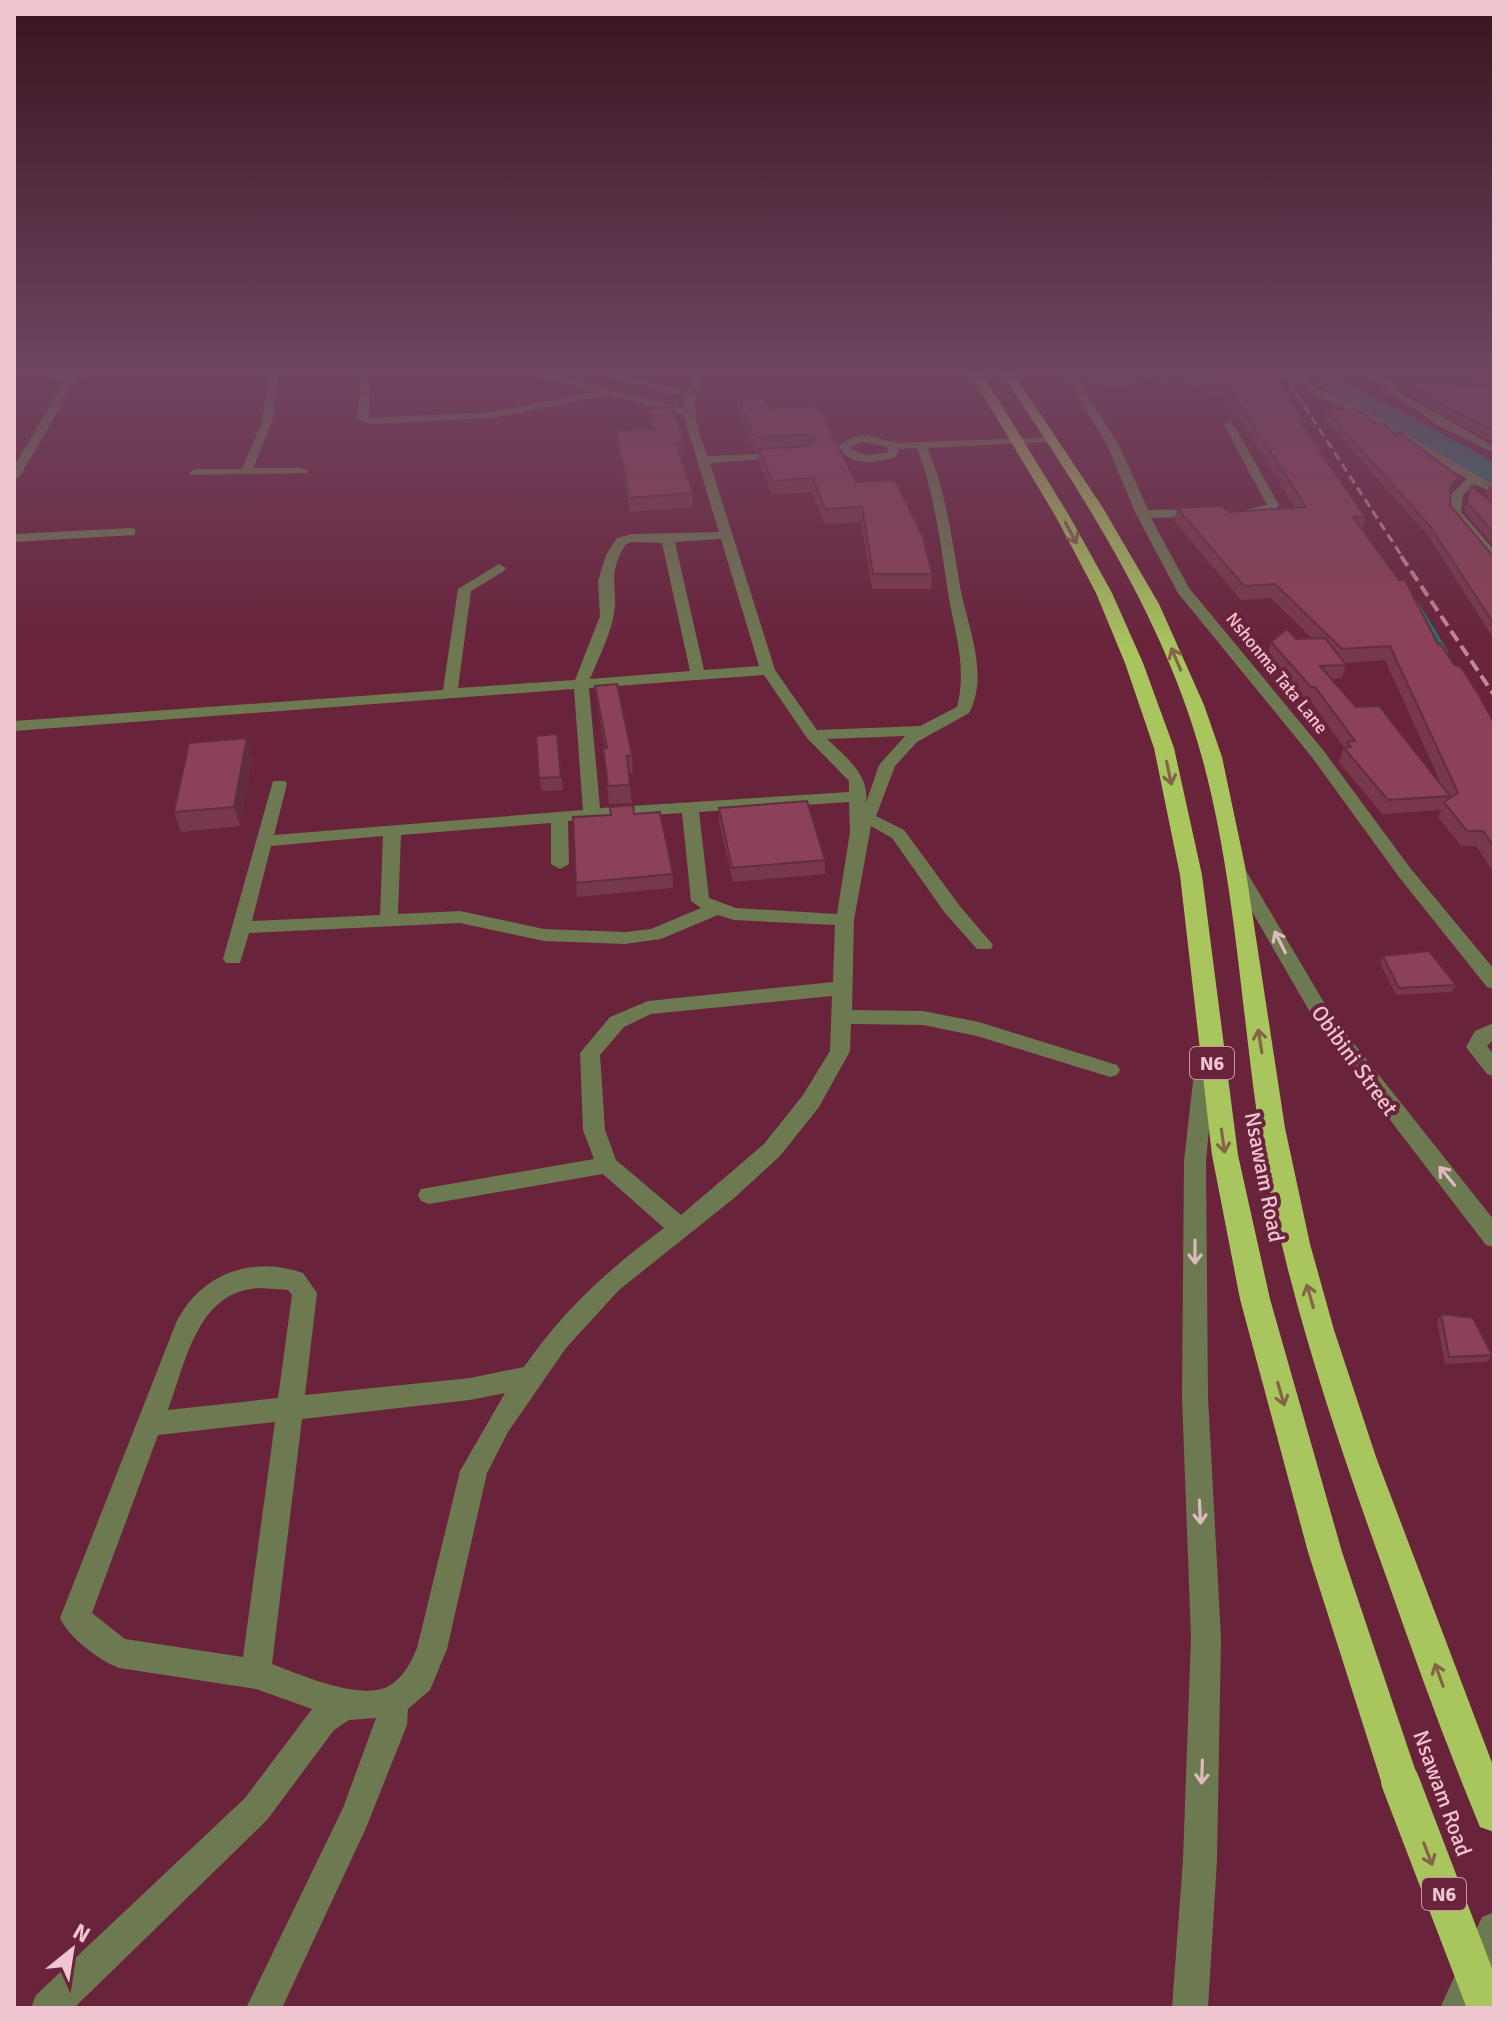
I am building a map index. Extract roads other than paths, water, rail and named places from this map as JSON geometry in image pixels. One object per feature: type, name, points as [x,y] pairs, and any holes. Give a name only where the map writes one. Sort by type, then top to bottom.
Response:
[{"type":"highway","name":"Nsawam Road","points":[[1030,464],[1063,517],[1104,593],[1134,663],[1164,748],[1191,875],[1208,1035],[1225,1155],[1255,1299],[1325,1552],[1400,1781],[1487,2008]]},
{"type":"highway","name":"Nsawam Road","points":[[1067,464],[1145,592],[1179,665],[1212,757],[1236,868],[1278,1160],[1295,1243],[1372,1493],[1466,1748],[1494,1813]]},
{"type":"street","points":[[246,472],[249,464]]},
{"type":"street","points":[[256,1674],[305,1293],[294,1280],[239,1277],[219,1285],[202,1300],[188,1323],[75,1618],[119,1653],[256,1674],[345,1705],[393,1702],[419,1679],[432,1649],[474,1471],[499,1424],[557,1340],[610,1283],[772,1150],[811,1101],[840,1051],[845,920],[861,815],[857,781],[813,735],[768,670],[704,464]]},
{"type":"street","points":[[861,815],[876,800],[887,765],[911,739],[964,710],[971,688],[968,646],[954,591],[945,518],[929,464]]},
{"type":"street","name":"Nshonma Tata Lane","points":[[1121,464],[1142,514],[1183,590],[1317,753],[1405,873],[1494,982]]},
{"type":"street","points":[[1230,512],[1260,511],[1271,509],[1273,505],[1251,464]]},
{"type":"street","points":[[1449,464],[1494,490]]},
{"type":"street","points":[[195,473],[302,471]]},
{"type":"street","points":[[1474,479],[1457,494],[1455,512],[1494,558]]},
{"type":"street","points":[[1142,514],[1216,512]]},
{"type":"street","points":[[14,538],[131,532]]},
{"type":"street","points":[[592,814],[581,684],[607,616],[605,581],[615,546],[632,538],[726,535]]},
{"type":"street","points":[[668,539],[698,675]]},
{"type":"street","points":[[450,694],[465,589],[499,568]]},
{"type":"street","points":[[14,726],[768,670]]},
{"type":"street","points":[[813,735],[923,731]]},
{"type":"street","points":[[233,959],[279,784]]},
{"type":"street","points":[[690,808],[700,901],[734,914],[845,920]]},
{"type":"street","points":[[266,841],[690,808],[861,815],[898,834],[952,909],[984,945]]},
{"type":"street","points":[[559,817],[560,864]]},
{"type":"street","points":[[389,920],[392,831]]},
{"type":"street","name":"Obibini Street","points":[[1236,868],[1262,906],[1322,1017],[1355,1064],[1494,1238]]},
{"type":"street","points":[[242,927],[460,917],[544,935],[625,938],[654,935],[715,909]]},
{"type":"street","points":[[680,1228],[607,1165],[594,1130],[590,1053],[617,1022],[648,1008],[842,988]]},
{"type":"street","points":[[841,1017],[923,1018],[979,1029],[1110,1070]]},
{"type":"street","points":[[1494,1030],[1482,1036],[1476,1047],[1494,1069]]},
{"type":"street","points":[[1190,2008],[1200,1860],[1206,1638],[1195,1397],[1195,1161],[1208,1035]]},
{"type":"street","points":[[429,1195],[607,1165]]},
{"type":"street","points":[[149,1424],[470,1389],[532,1377]]},
{"type":"street","points":[[264,2008],[355,1817],[391,1725],[393,1702]]},
{"type":"street","points":[[49,2008],[256,1809],[323,1719],[345,1705]]},
{"type":"street","points":[[1458,2008],[1494,1929]]},
{"type":"waterway","points":[[1477,464],[1494,474]]},
{"type":"waterway","points":[[1417,606],[1445,652]]},
{"type":"railway","points":[[1342,464],[1403,558]]},
{"type":"railway","points":[[1401,556],[1494,695]]}]
